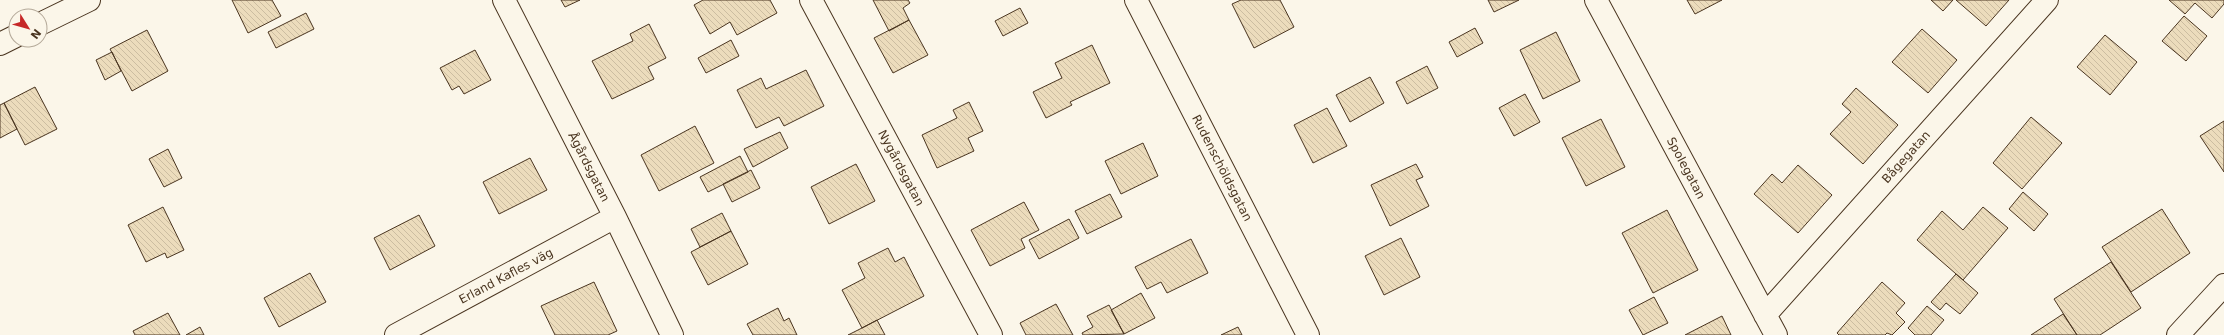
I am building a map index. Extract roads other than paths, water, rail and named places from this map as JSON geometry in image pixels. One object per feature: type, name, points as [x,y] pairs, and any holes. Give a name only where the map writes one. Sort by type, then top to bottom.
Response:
[{"type":"street","points":[[48,20],[89,0]]},
{"type":"street","name":"Ågårdsgatan","points":[[504,0],[615,217],[672,335]]},
{"type":"street","name":"Nygårdsgatan","points":[[811,0],[991,335]]},
{"type":"street","name":"Rudenschöldsgatan","points":[[1136,0],[1308,335]]},
{"type":"street","name":"Spolegatan","points":[[1596,0],[1776,335]]},
{"type":"street","name":"Bågegatan","points":[[1765,315],[2047,0]]},
{"type":"street","name":"Erland Kafles väg","points":[[396,335],[615,217]]},
{"type":"street","points":[[2178,335],[2224,285]]}]
